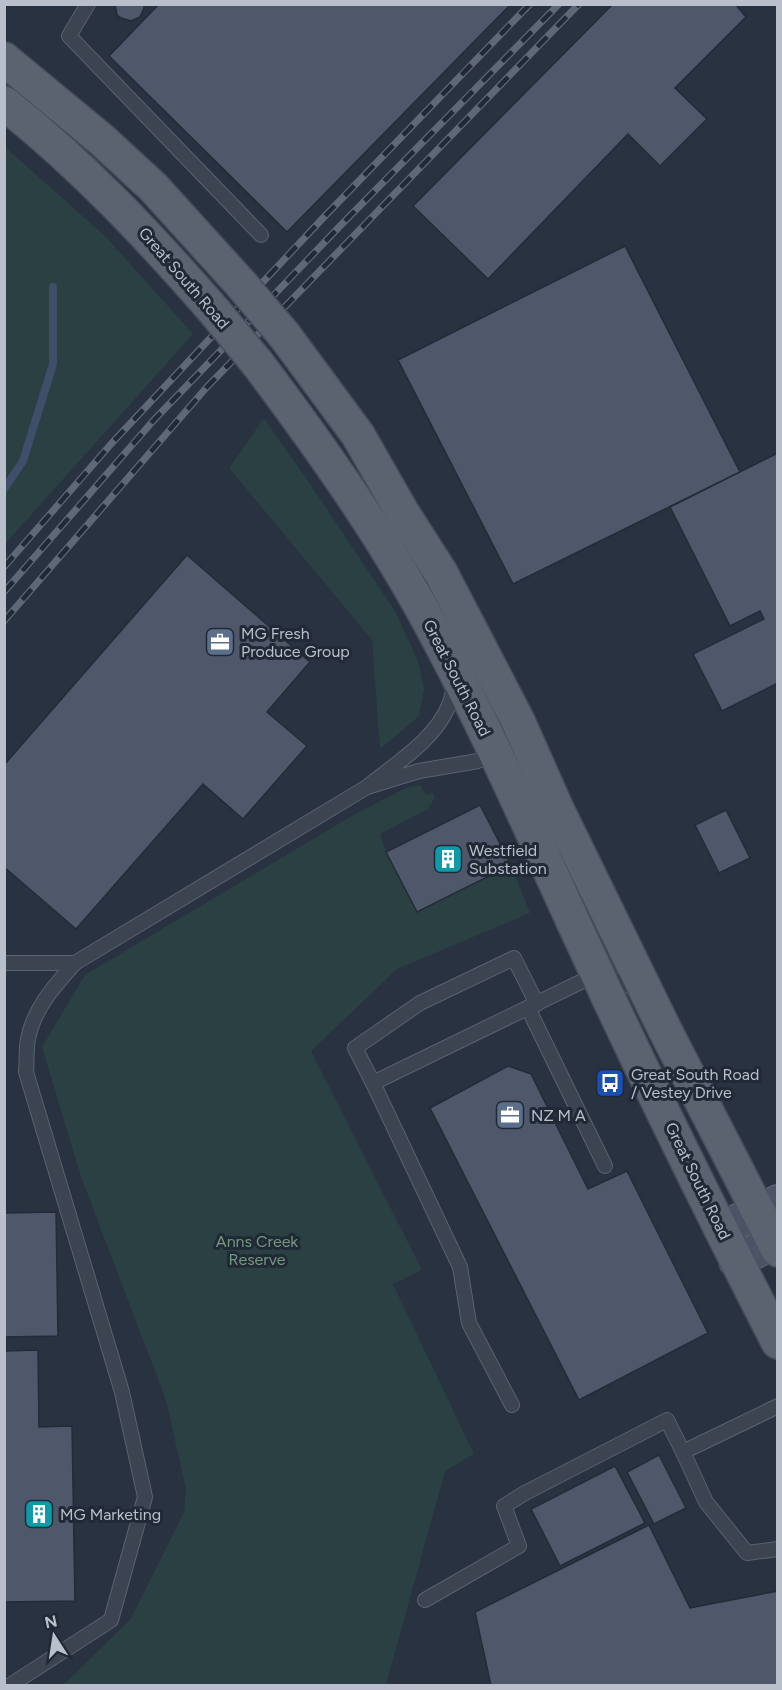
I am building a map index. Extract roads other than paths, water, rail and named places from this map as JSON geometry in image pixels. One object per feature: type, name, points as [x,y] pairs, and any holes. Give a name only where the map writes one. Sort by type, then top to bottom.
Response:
[{"type":"main road","name":"Great South Road","points":[[4,59],[102,140],[154,188],[285,336],[358,435],[402,512],[441,573],[511,747],[597,974],[777,1342]]},
{"type":"main road","name":"Great South Road","points":[[4,103],[36,128],[156,244],[258,364],[304,425],[392,558],[432,626],[457,675],[557,808],[646,992],[767,1207],[776,1244]]},
{"type":"street","points":[[721,1229],[767,1207]]},
{"type":"street","points":[[736,1261],[776,1244]]},
{"type":"lane","points":[[88,4],[69,36],[261,235]]},
{"type":"lane","points":[[9,1686],[111,1620],[145,1497],[122,1392],[26,1072],[28,1038],[38,1011],[48,993],[75,963],[367,787],[420,744],[439,723],[448,706],[457,675]]},
{"type":"lane","points":[[367,787],[419,771],[478,761],[511,747]]},
{"type":"lane","points":[[512,1405],[469,1323],[460,1267],[355,1048],[420,1003],[514,958],[533,1006],[605,1166]]},
{"type":"lane","points":[[4,963],[75,963]]},
{"type":"lane","points":[[373,1083],[597,974],[646,992]]},
{"type":"lane","points":[[683,1452],[777,1406]]},
{"type":"lane","points":[[425,1600],[519,1546],[504,1506],[667,1420],[706,1502],[747,1553],[777,1549]]},
{"type":"waterway","points":[[4,489],[23,461],[53,364],[53,287]]},
{"type":"railway","points":[[4,567],[111,444],[324,217],[530,4]]},
{"type":"railway","points":[[4,592],[153,421],[341,225],[559,4]]},
{"type":"railway","points":[[4,621],[206,388],[579,4]]},
{"type":"place","name":"MG Fresh Produce Group","points":[[220,642]]},
{"type":"place","name":"Westfield Substation","points":[[448,859]]},
{"type":"place","name":"Great South Road / Vestey Drive","points":[[610,1083]]},
{"type":"place","name":"NZ M A","points":[[510,1115]]},
{"type":"place","name":"MG Marketing","points":[[39,1514]]},
{"type":"park label","name":"Anns Creek Reserve","points":[[257,1250]]}]
